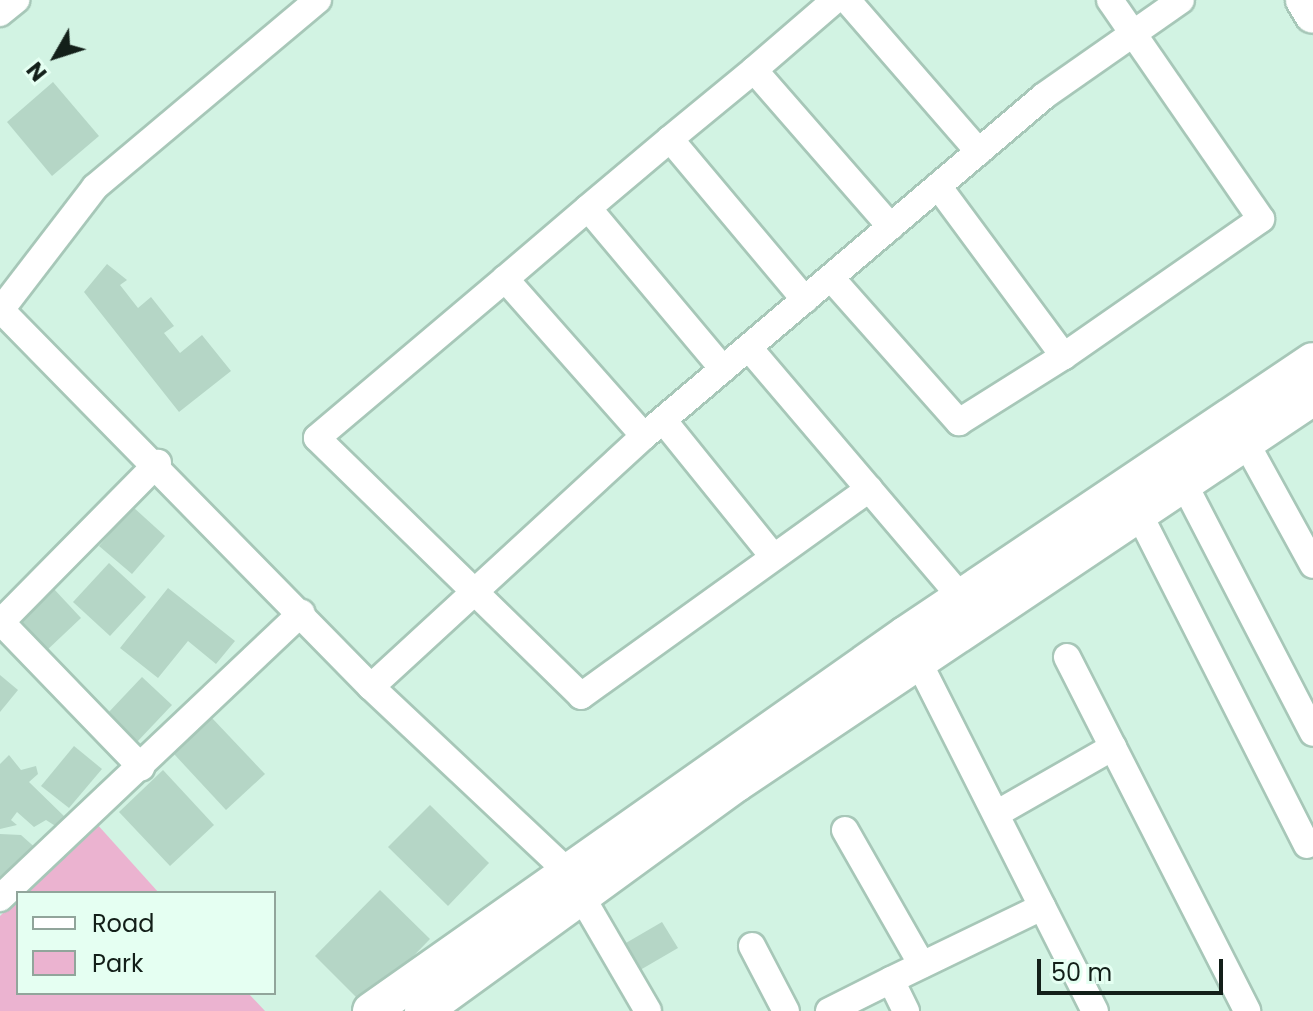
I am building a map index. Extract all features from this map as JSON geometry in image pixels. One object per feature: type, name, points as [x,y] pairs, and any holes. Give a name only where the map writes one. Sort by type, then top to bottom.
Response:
[{"type":"street","points":[[0,13],[16,0]]},
{"type":"street","points":[[318,0],[95,187],[1,310],[158,463],[371,687],[573,883],[648,1011]]},
{"type":"street","points":[[835,0],[317,438],[472,595],[581,696],[772,555],[869,489]]},
{"type":"street","points":[[847,0],[979,152]]},
{"type":"street","points":[[831,278],[959,422],[1064,356],[1261,219],[1110,0]]},
{"type":"street","points":[[371,687],[653,428],[938,186],[1181,0]]},
{"type":"street","points":[[1304,0],[1313,15]]},
{"type":"street","points":[[754,70],[891,227]]},
{"type":"street","points":[[670,139],[805,300]]},
{"type":"street","points":[[938,186],[1064,356]]},
{"type":"street","points":[[588,208],[723,369]]},
{"type":"street","points":[[505,279],[653,428],[772,555]]},
{"type":"street","points":[[749,348],[971,609]]},
{"type":"street","points":[[371,1011],[573,883],[971,609],[1313,361]]},
{"type":"street","points":[[971,609],[1139,514],[1313,397]]},
{"type":"street","points":[[1246,443],[1313,565]]},
{"type":"street","points":[[141,767],[0,623],[158,463]]},
{"type":"street","points":[[1184,484],[1313,733]]},
{"type":"street","points":[[1139,514],[1307,845]]},
{"type":"street","points":[[0,898],[301,613]]},
{"type":"street","points":[[912,648],[1095,1011]]},
{"type":"street","points":[[1067,657],[1247,1011]]},
{"type":"street","points":[[996,814],[1113,747]]},
{"type":"street","points":[[845,830],[922,965]]},
{"type":"street","points":[[423,1011],[573,883]]},
{"type":"street","points":[[829,1011],[1042,907]]},
{"type":"street","points":[[752,946],[786,1011]]},
{"type":"street","points":[[891,980],[906,1011]]},
{"type":"green space","points":[[96,823],[157,891],[25,891]]},
{"type":"green space","points":[[16,900],[16,995],[250,995],[265,1011],[0,1011],[0,916]]},
{"type":"building","points":[[53,82],[99,136],[52,176],[7,122]]},
{"type":"building","points":[[107,264],[127,280],[120,285],[138,308],[151,297],[174,326],[164,333],[180,353],[202,335],[231,371],[179,412],[84,292]]},
{"type":"building","points":[[133,507],[165,536],[132,574],[99,546]]},
{"type":"building","points":[[109,563],[146,597],[110,636],[73,602]]},
{"type":"building","points":[[53,588],[81,618],[45,652],[16,622]]},
{"type":"building","points":[[168,588],[235,641],[216,664],[188,641],[158,678],[120,648]]},
{"type":"building","points":[[0,675],[18,690],[0,712]]},
{"type":"building","points":[[142,677],[172,705],[137,742],[107,714]]},
{"type":"building","points":[[212,718],[265,774],[226,810],[174,754]]},
{"type":"building","points":[[74,746],[102,769],[69,808],[41,786]]},
{"type":"building","points":[[9,755],[21,770],[36,766],[38,774],[29,782],[67,819],[57,827],[46,820],[34,827],[17,812],[11,820],[17,825],[0,829],[0,764]]},
{"type":"building","points":[[163,770],[214,825],[170,866],[119,812]]},
{"type":"building","points":[[430,805],[489,863],[448,906],[388,847]]},
{"type":"building","points":[[0,834],[21,835],[39,851],[0,888]]},
{"type":"building","points":[[380,890],[430,939],[365,1006],[315,956]]},
{"type":"building","points":[[662,922],[678,948],[635,973],[619,947]]}]
